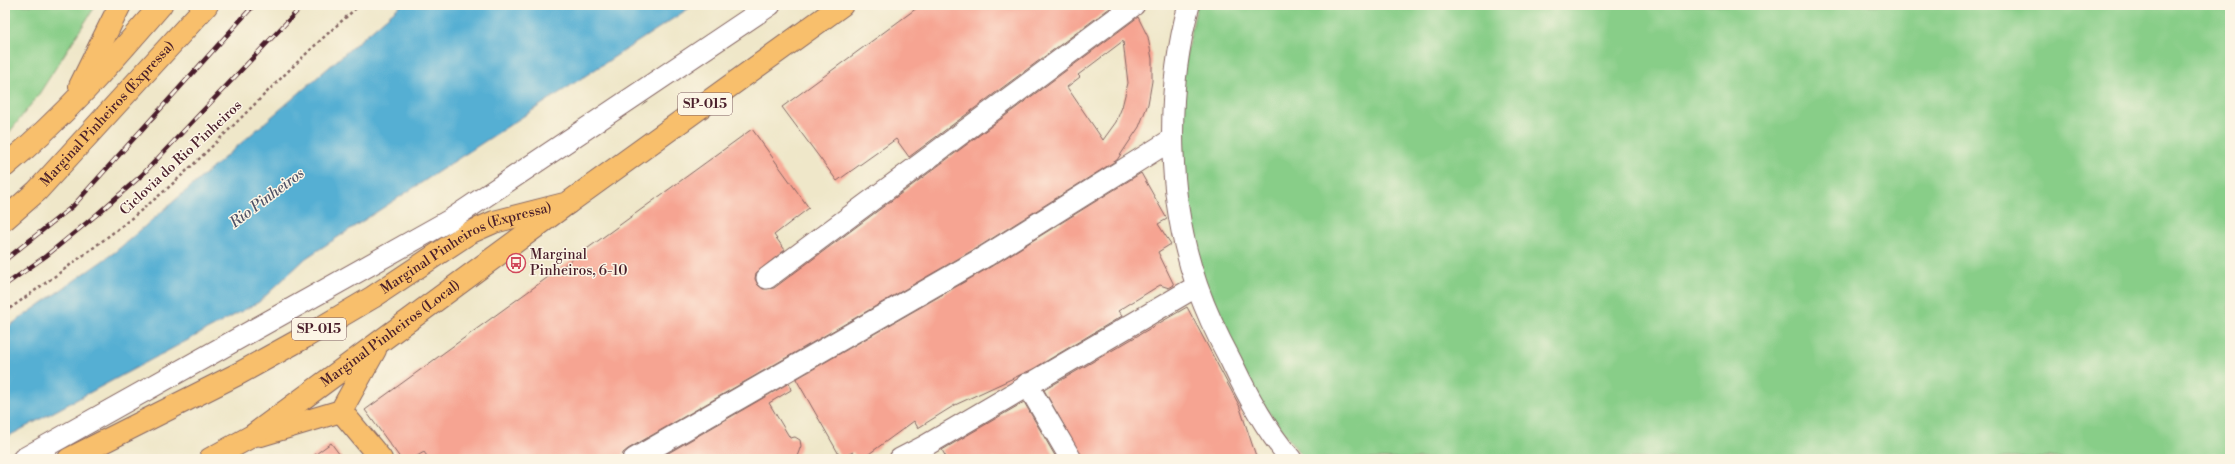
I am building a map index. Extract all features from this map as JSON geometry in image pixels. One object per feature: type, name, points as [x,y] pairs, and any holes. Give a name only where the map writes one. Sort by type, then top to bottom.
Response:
[{"type":"main road","points":[[70,108],[120,5]]},
{"type":"main road","points":[[5,166],[70,108],[115,60],[161,5]]},
{"type":"main road","name":"Marginal Pinheiros (Expressa)","points":[[5,220],[37,191],[207,5]]},
{"type":"main road","name":"Marginal Pinheiros (Expressa)","points":[[69,459],[233,377],[305,337],[373,297],[470,233],[494,222],[568,203],[842,5]]},
{"type":"main road","name":"Marginal Pinheiros (Local)","points":[[210,459],[252,436],[568,203]]},
{"type":"main road","points":[[252,436],[267,434],[341,411],[380,342]]},
{"type":"main road","points":[[341,411],[381,459]]},
{"type":"lane","points":[[23,459],[450,220],[770,5]]},
{"type":"lane","points":[[767,278],[1134,5]]},
{"type":"lane","points":[[1189,5],[1179,56],[1171,140],[1174,182],[1186,247],[1197,286],[1211,320],[1242,384],[1260,416],[1291,459]]},
{"type":"lane","points":[[634,459],[986,256],[1171,140]]},
{"type":"lane","points":[[900,459],[925,446],[1027,384],[1197,286]]},
{"type":"lane","points":[[1027,384],[1071,459]]},
{"type":"path","name":"Ciclovia do Rio Pinheiros","points":[[5,312],[117,231],[170,186],[319,39],[360,5]]},
{"type":"green space","points":[[5,5],[96,5],[39,94],[5,138]]},
{"type":"green space","points":[[1197,5],[2230,5],[2230,458],[1304,459],[1249,387],[1203,287],[1184,189],[1180,83]]},
{"type":"water","name":"Rio Pinheiros","points":[[401,5],[694,5],[306,258],[259,302],[5,438],[5,329],[115,252]]},
{"type":"building","points":[[921,5],[1114,5],[909,157],[896,139],[837,181],[782,107]]},
{"type":"building","points":[[1138,17],[1148,37],[1152,59],[1152,81],[1148,104],[1139,127],[1117,160],[980,246],[628,449],[623,453],[622,459],[429,459],[424,452],[412,459],[401,459],[365,410],[752,129],[809,208],[774,235],[785,250],[756,273],[755,279],[758,285],[763,289],[774,288]],"holes":[[[1123,41],[1128,83],[1122,107],[1116,122],[1103,140],[1067,87],[1080,77],[1078,75]]]},
{"type":"building","points":[[1141,173],[1167,219],[1158,224],[1171,244],[1158,252],[1174,285],[1169,288],[1160,285],[1118,311],[1122,316],[1033,369],[955,405],[918,428],[914,421],[862,459],[857,459],[853,452],[841,458],[796,379],[992,266]]},
{"type":"building","points":[[1187,307],[1239,405],[1257,459],[1083,459],[1044,390]]},
{"type":"building","points":[[789,383],[791,390],[769,403],[790,438],[795,437],[800,440],[801,446],[796,459],[658,459]]},
{"type":"building","points":[[1024,402],[1057,459],[947,459],[942,450]]},
{"type":"building","points":[[331,443],[343,459],[309,459]]},
{"type":"railway","points":[[5,260],[73,206],[254,5]]},
{"type":"railway","points":[[5,285],[46,256],[142,175],[303,5]]},
{"type":"place","name":"Marginal Pinheiros, 6-10","points":[[516,263]]}]
